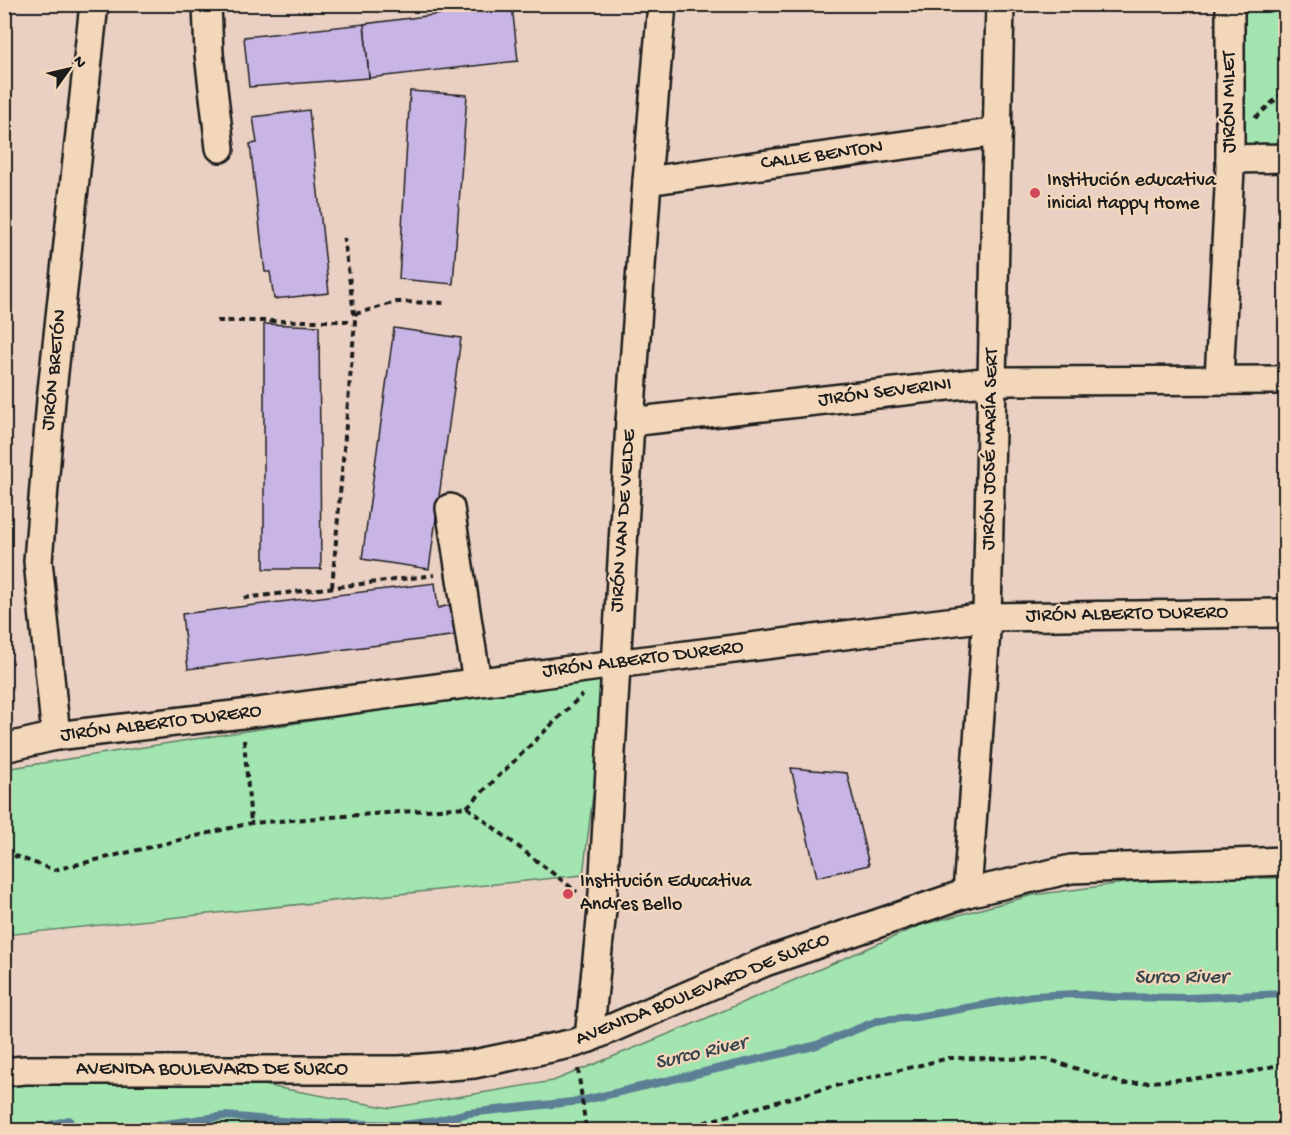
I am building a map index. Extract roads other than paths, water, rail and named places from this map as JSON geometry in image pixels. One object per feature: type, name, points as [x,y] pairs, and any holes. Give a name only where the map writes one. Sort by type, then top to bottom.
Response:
[{"type":"street","name":"JIRÓN BRETÓN","points":[[56,736],[38,561],[51,400],[94,4]]},
{"type":"street","points":[[207,4],[209,54],[220,148]]},
{"type":"street","name":"JIRÓN VAN DE VELDE","points":[[589,1038],[602,910],[630,422],[646,181],[662,4]]},
{"type":"street","name":"JIRÓN JOSÉ MARÍA SERT","points":[[967,893],[987,616],[1000,4]]},
{"type":"street","name":"JIRÓN MILET","points":[[1219,379],[1230,159],[1230,4]]},
{"type":"street","name":"CALLE BENTON","points":[[646,181],[998,132]]},
{"type":"street","points":[[1230,159],[1286,158]]},
{"type":"street","name":"JIRÓN SEVERINI","points":[[630,422],[992,381],[1286,380]]},
{"type":"street","points":[[450,508],[477,682]]},
{"type":"street","name":"JIRÓN ALBERTO DURERO","points":[[4,748],[56,736],[242,714],[987,616],[1286,613]]},
{"type":"street","name":"AVENIDA BOULEVARD DE SURCO","points":[[4,1072],[25,1070],[400,1070],[474,1064],[589,1038],[765,962],[967,893],[1071,869],[1286,861]]},
{"type":"waterway","name":"Surco River","points":[[120,1130],[225,1116],[294,1122],[401,1125],[436,1121],[468,1113],[581,1101],[814,1046],[880,1020],[916,1017],[1033,996],[1075,994],[1187,998],[1286,994]]},
{"type":"waterway","name":"Surco River","points":[[31,1130],[69,1120],[73,1130]]},
{"type":"place","name":"Institución educativa inicial Happy Home","points":[[1035,193]]},
{"type":"place","name":"Institución Educativa Andres Bello","points":[[568,894]]}]
